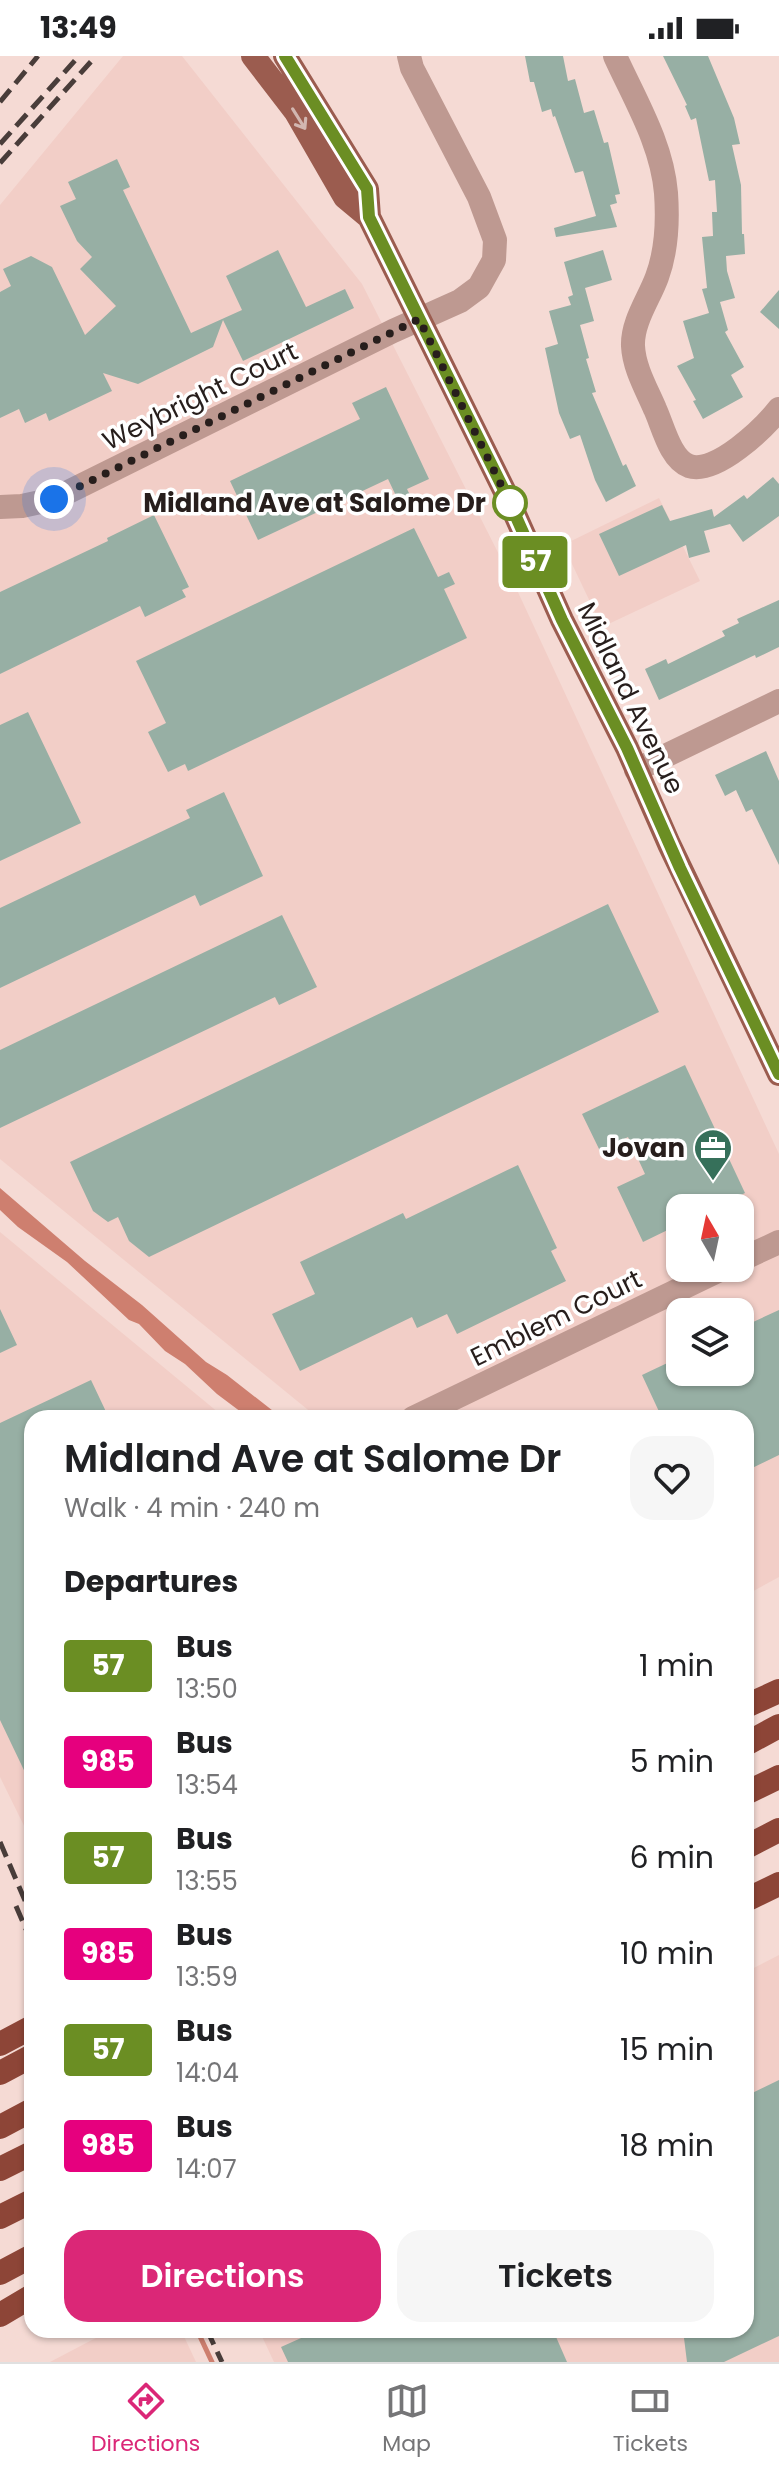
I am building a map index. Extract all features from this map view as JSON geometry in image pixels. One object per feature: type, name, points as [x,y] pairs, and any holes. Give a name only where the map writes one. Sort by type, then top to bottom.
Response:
[{"type":"highway","points":[[754,1702],[779,1691]]},
{"type":"highway","points":[[754,1740],[779,1726]]},
{"type":"highway","points":[[754,1789],[779,1777]]},
{"type":"highway","points":[[754,1843],[779,1830]]},
{"type":"highway","points":[[754,1896],[779,1884]]},
{"type":"highway","points":[[0,2044],[24,2031]]},
{"type":"highway","points":[[0,2073],[24,2060]]},
{"type":"highway","points":[[0,2127],[24,2114]]},
{"type":"highway","points":[[0,2169],[24,2157]]},
{"type":"highway","points":[[0,2217],[24,2205]]},
{"type":"highway","points":[[0,2273],[24,2260]]},
{"type":"highway","points":[[0,2315],[24,2301]]},
{"type":"main road","name":"Midland Avenue","points":[[253,56],[296,112],[345,197],[369,217]]},
{"type":"main road","name":"Midland Avenue","points":[[285,56],[367,189],[369,217],[505,492],[562,620],[779,1074]]},
{"type":"street","name":"Weybright Court","points":[[0,507],[54,499],[472,294],[487,276],[496,250],[479,197],[412,68],[409,56]]},
{"type":"street","points":[[615,56],[650,132],[664,174],[667,232],[657,276],[633,346],[638,369],[674,452],[688,466],[699,467],[712,462],[749,441],[779,409]]},
{"type":"street","points":[[636,770],[779,701]]},
{"type":"street","points":[[754,1254],[779,1242]]},
{"type":"street","name":"Emblem Court","points":[[430,1410],[695,1282]]},
{"type":"shaded area","points":[[123,56],[182,56],[362,284],[517,590],[779,1154],[779,1577],[754,1591],[754,1410],[308,1410],[0,1159],[0,205]]},
{"type":"shaded area","points":[[659,498],[700,581],[602,627],[563,545]]},
{"type":"shaded area","points":[[0,1188],[206,1362],[272,1410],[238,1410],[185,1364],[165,1351],[139,1324],[129,1320],[67,1262],[0,1210]]},
{"type":"shaded area","points":[[0,1232],[215,1410],[24,1410],[24,1826],[0,1777]]},
{"type":"shaded area","points":[[779,1955],[779,2362],[274,2362],[263,2338],[754,2338],[754,1968]]},
{"type":"shaded area","points":[[96,2338],[185,2338],[196,2362],[50,2362]]},
{"type":"building","points":[[525,56],[563,56],[568,81],[575,79],[584,113],[594,110],[604,143],[608,142],[620,194],[615,195],[617,203],[610,205],[617,227],[556,237],[554,228],[596,216],[583,171],[575,173],[555,116],[551,109],[542,112],[534,82],[530,82]]},
{"type":"building","points":[[663,56],[708,56],[734,118],[740,144],[732,145],[741,185],[745,254],[726,256],[735,298],[720,302],[728,330],[725,332],[744,367],[731,375],[743,397],[703,419],[677,366],[694,358],[683,321],[709,313],[702,289],[707,288],[702,237],[713,236],[712,212],[717,212],[715,180],[709,181],[696,118],[691,120]]},
{"type":"building","points":[[117,159],[130,187],[123,190],[191,333],[242,310],[226,276],[278,250],[306,307],[345,289],[354,308],[243,361],[223,320],[213,347],[138,384],[103,373],[112,391],[49,421],[46,413],[25,423],[19,409],[0,418],[0,292],[11,286],[3,269],[31,256],[52,267],[85,335],[116,306],[80,269],[92,257],[77,241],[60,206],[76,199],[68,182]]},
{"type":"building","points":[[603,250],[612,280],[585,288],[594,321],[580,325],[596,392],[592,393],[623,466],[626,464],[636,486],[606,502],[580,435],[570,439],[559,413],[545,348],[558,344],[549,311],[571,305],[568,297],[573,295],[564,262]]},
{"type":"building","points":[[779,290],[779,329],[760,312]]},
{"type":"building","points":[[386,387],[429,479],[407,489],[410,495],[398,500],[388,479],[258,540],[230,481],[360,419],[352,403]]},
{"type":"building","points":[[773,477],[779,484],[779,516],[743,542],[730,524],[704,531],[710,552],[689,558],[686,545],[619,576],[599,534],[662,505],[670,521],[712,509],[714,517],[744,495],[747,499]]},
{"type":"building","points":[[154,515],[189,587],[182,590],[186,597],[145,617],[140,606],[0,674],[0,592],[108,541],[107,538]]},
{"type":"building","points":[[414,528],[438,577],[449,572],[455,584],[444,589],[467,638],[188,771],[185,764],[168,772],[148,732],[166,723],[136,661]]},
{"type":"building","points":[[779,600],[779,647],[659,700],[645,669],[666,659],[668,664],[725,636],[722,631],[739,623],[737,619]]},
{"type":"building","points":[[28,712],[81,823],[0,861],[0,725]]},
{"type":"building","points":[[766,751],[779,781],[779,865],[752,809],[746,812],[736,790],[725,796],[715,775]]},
{"type":"building","points":[[224,792],[263,876],[200,906],[195,895],[0,988],[0,908],[190,818],[186,810]]},
{"type":"building","points":[[608,904],[659,1012],[149,1257],[129,1241],[118,1217],[108,1222],[93,1211],[70,1162]]},
{"type":"building","points":[[282,915],[317,987],[279,1005],[275,997],[0,1128],[0,1050]]},
{"type":"building","points":[[685,1065],[745,1193],[666,1194],[666,1231],[643,1242],[617,1187],[645,1174],[628,1137],[600,1151],[582,1114]]},
{"type":"building","points":[[518,1165],[557,1248],[551,1251],[566,1281],[457,1334],[447,1314],[417,1328],[412,1317],[300,1371],[272,1314],[315,1294],[300,1262],[403,1213],[406,1219]]},
{"type":"building","points":[[0,1309],[17,1345],[0,1353]]},
{"type":"building","points":[[779,1310],[779,1455],[754,1467],[754,1410],[658,1410],[642,1375],[666,1364],[666,1386],[754,1386],[754,1322]]},
{"type":"building","points":[[91,1380],[105,1410],[28,1410]]},
{"type":"building","points":[[24,1412],[24,1770],[0,1720],[0,1423]]},
{"type":"building","points":[[779,2080],[779,2336],[724,2362],[687,2362],[684,2338],[754,2338],[754,2092]]},
{"type":"building","points":[[301,2338],[556,2338],[567,2362],[288,2362],[281,2347]]},
{"type":"waterway","points":[[201,2338],[212,2362]]},
{"type":"railway","points":[[0,102],[38,56]]},
{"type":"railway","points":[[0,144],[79,56]]},
{"type":"railway","points":[[0,163],[96,56]]},
{"type":"railway","points":[[0,1842],[24,1898]]},
{"type":"railway","points":[[16,1906],[24,1924]]},
{"type":"railway","points":[[211,2338],[222,2362]]},
{"type":"bus line","name":"57","points":[[285,56],[367,189],[369,217],[505,492],[562,620],[627,748],[657,819],[779,1074]]},
{"type":"place","name":"Midland Ave at Salome Dr","points":[[510,503]]},
{"type":"place","name":"Jovan","points":[[713,1182]]},
{"type":"route","points":[[54,499],[419,319],[510,503]]}]
